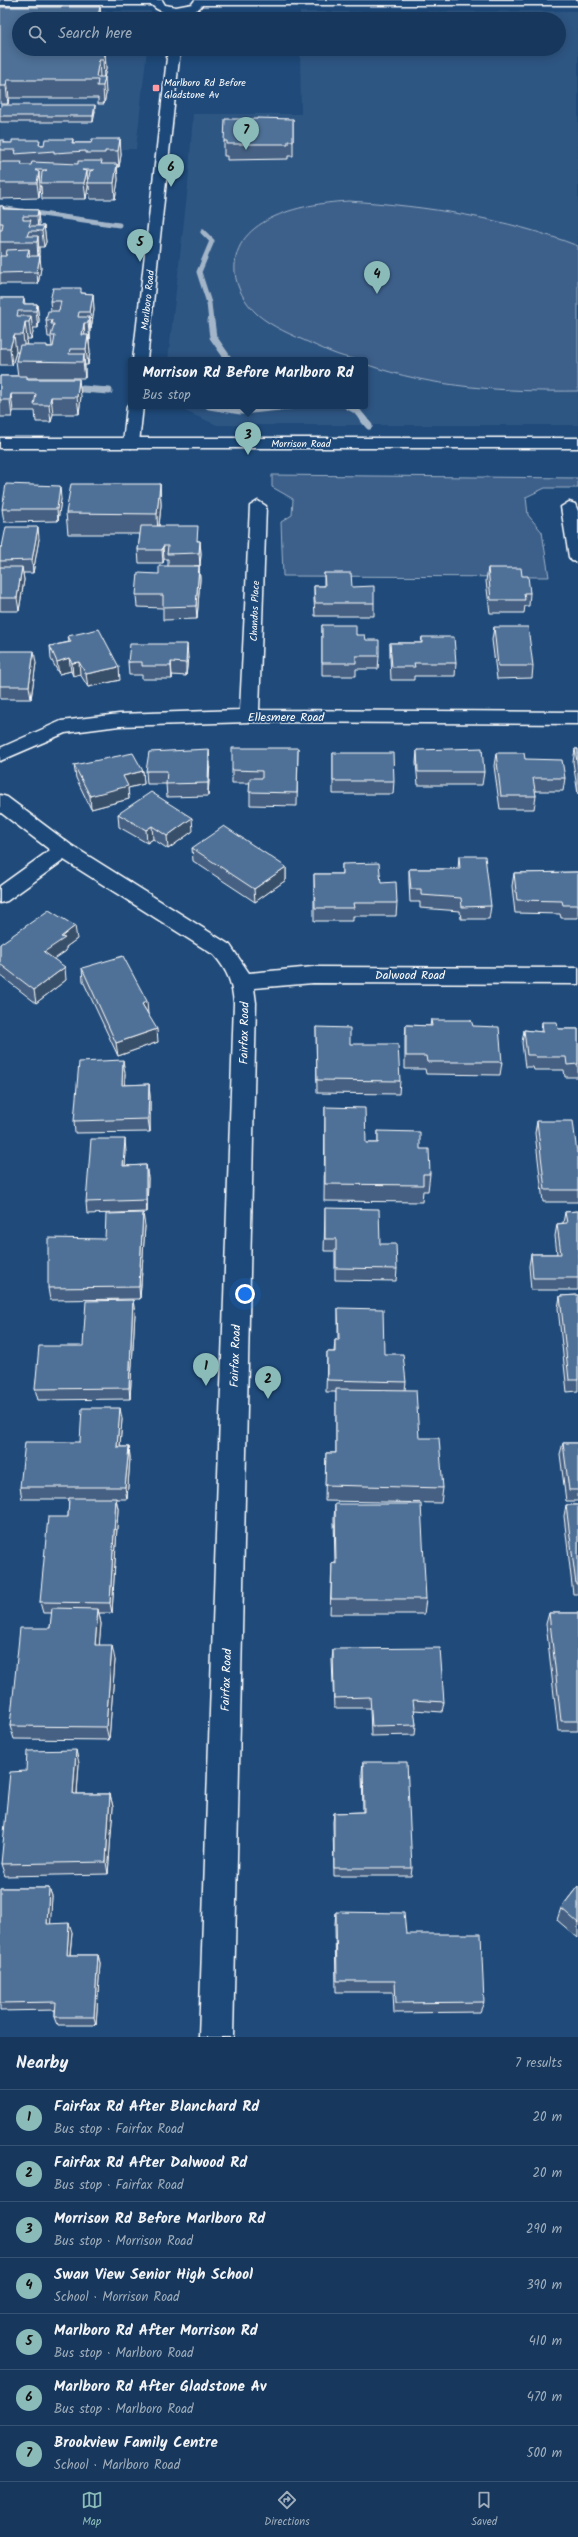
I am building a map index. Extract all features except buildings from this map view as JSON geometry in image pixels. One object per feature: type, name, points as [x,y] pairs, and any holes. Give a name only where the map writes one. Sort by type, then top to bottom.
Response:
[{"type":"street","points":[[0,2],[156,1],[171,12]]},
{"type":"street","points":[[183,12],[196,6],[200,1],[578,2]]},
{"type":"street","name":"Marlboro Road","points":[[140,357],[173,56]]},
{"type":"street","points":[[131,443],[135,409]]},
{"type":"street","name":"Morrison Road","points":[[0,443],[578,444]]},
{"type":"street","name":"Chandos Place","points":[[249,716],[258,506]]},
{"type":"street","points":[[569,507],[578,557]]},
{"type":"street","name":"Ellesmere Road","points":[[0,755],[61,727],[119,720],[249,716],[578,718]]},
{"type":"street","name":"Fairfax Road","points":[[0,802],[64,850],[222,950],[235,965],[243,981],[245,1003],[216,2037]]},
{"type":"street","points":[[0,896],[64,850]]},
{"type":"street","name":"Dalwood Road","points":[[243,981],[313,975],[578,976]]},
{"type":"shaded area","points":[[0,11],[151,11],[12,12],[12,56],[146,56],[136,149],[0,149]]},
{"type":"shaded area","points":[[578,11],[578,425],[217,425],[180,409],[368,409],[368,357],[168,357],[188,186],[193,114],[301,114],[300,56],[566,56],[566,12],[300,12]]},
{"type":"shaded area","points":[[349,201],[378,203],[465,215],[523,228],[578,246],[578,391],[524,391],[470,387],[390,372],[368,365],[368,357],[344,357],[330,352],[282,330],[257,314],[242,294],[237,283],[235,272],[237,253],[245,238],[259,225],[275,216],[313,205]]},
{"type":"shaded area","points":[[272,475],[578,478],[578,488],[545,488],[526,497],[528,515],[542,532],[549,577],[283,576],[281,522],[292,515],[293,499],[272,487]]},
{"type":"waterway","points":[[0,208],[119,225]]},
{"type":"waterway","points":[[203,232],[212,241],[199,272],[209,303],[211,322]]},
{"type":"waterway","points":[[211,321],[213,337],[227,357]]},
{"type":"waterway","points":[[69,388],[109,391]]},
{"type":"waterway","points":[[228,409],[241,411],[261,409]]},
{"type":"waterway","points":[[354,409],[369,426]]},
{"type":"place","name":"Marlboro Rd Before Gladstone Av","points":[[156,88]]},
{"type":"place","name":"Brookview Family Centre","points":[[246,150]]},
{"type":"place","name":"Marlboro Rd After Gladstone Av","points":[[171,187]]},
{"type":"place","name":"Marlboro Rd After Morrison Rd","points":[[140,262]]},
{"type":"place","name":"Swan View Senior High School","points":[[377,294]]},
{"type":"place","name":"Morrison Rd Before Marlboro Rd","points":[[248,455]]},
{"type":"place","name":"Fairfax Rd After Blanchard Rd","points":[[206,1386]]},
{"type":"place","name":"Fairfax Rd After Dalwood Rd","points":[[268,1399]]}]
